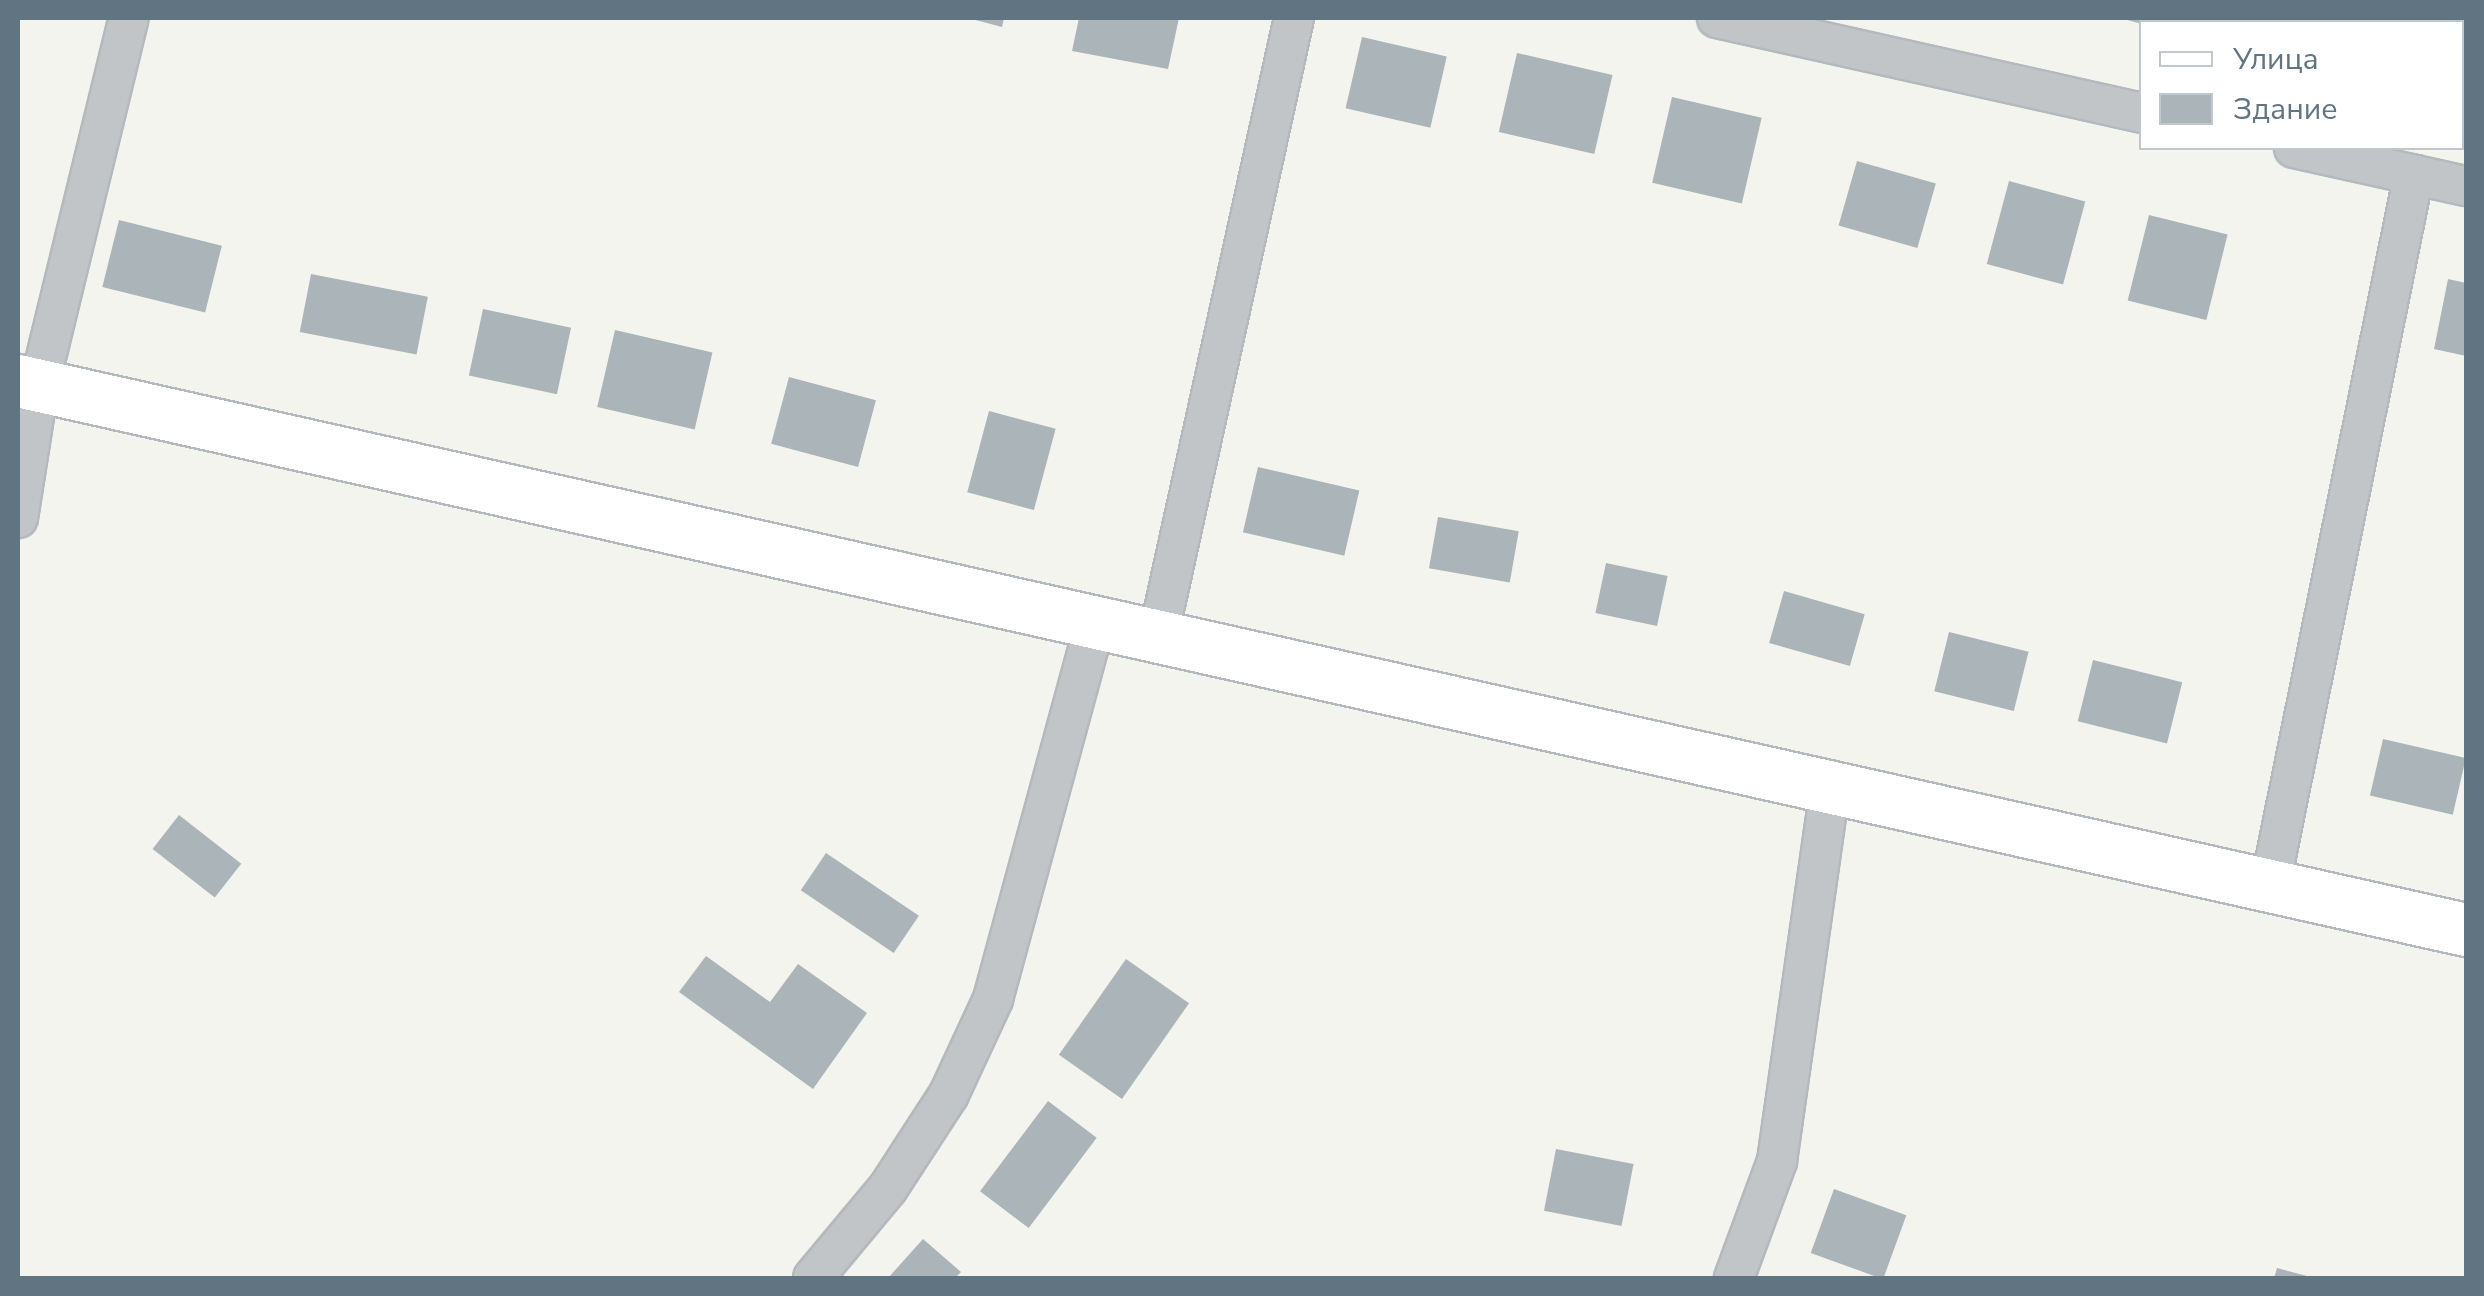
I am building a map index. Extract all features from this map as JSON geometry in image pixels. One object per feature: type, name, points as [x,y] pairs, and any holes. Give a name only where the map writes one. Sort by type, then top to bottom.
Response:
[{"type":"street","points":[[18,518],[28,383],[129,18]]},
{"type":"street","points":[[1158,638],[1294,18]]},
{"type":"street","points":[[1717,18],[2139,112]]},
{"type":"street","points":[[2303,150],[2466,186]]},
{"type":"street","points":[[2270,886],[2414,174]]},
{"type":"street","points":[[28,383],[1094,626],[2466,930]]},
{"type":"street","points":[[813,1278],[888,1188],[949,1094],[993,998],[1094,626]]},
{"type":"street","points":[[1734,1278],[1776,1161],[1830,789]]},
{"type":"building","points":[[968,18],[1004,18],[1002,27]]},
{"type":"building","points":[[1079,18],[1179,18],[1168,69],[1072,51]]},
{"type":"building","points":[[2120,18],[2160,18],[2139,20],[2139,23]]},
{"type":"building","points":[[2205,18],[2329,18],[2266,20]]},
{"type":"building","points":[[1362,37],[1447,57],[1430,128],[1346,108]]},
{"type":"building","points":[[1517,53],[1612,75],[1594,154],[1499,132]]},
{"type":"building","points":[[1672,97],[1762,118],[1742,203],[1652,183]]},
{"type":"building","points":[[1857,161],[1936,184],[1917,248],[1839,225]]},
{"type":"building","points":[[2009,181],[2085,201],[2063,285],[1987,264]]},
{"type":"building","points":[[2149,215],[2228,235],[2206,320],[2128,300]]},
{"type":"building","points":[[119,220],[222,246],[205,313],[102,287]]},
{"type":"building","points":[[311,274],[428,297],[417,355],[300,332]]},
{"type":"building","points":[[2448,279],[2466,283],[2466,356],[2434,349]]},
{"type":"building","points":[[483,309],[571,328],[557,394],[469,376]]},
{"type":"building","points":[[615,330],[712,352],[695,429],[597,407]]},
{"type":"building","points":[[789,377],[876,400],[858,467],[771,444]]},
{"type":"building","points":[[989,411],[1056,429],[1034,510],[967,492]]},
{"type":"building","points":[[1258,467],[1359,490],[1344,556],[1243,532]]},
{"type":"building","points":[[1438,517],[1519,531],[1510,582],[1429,568]]},
{"type":"building","points":[[1606,563],[1668,576],[1657,626],[1595,613]]},
{"type":"building","points":[[1784,591],[1865,614],[1850,666],[1769,643]]},
{"type":"building","points":[[1949,632],[2029,652],[2014,711],[1934,691]]},
{"type":"building","points":[[2093,660],[2182,682],[2167,743],[2078,721]]},
{"type":"building","points":[[2383,739],[2466,758],[2453,815],[2370,796]]},
{"type":"building","points":[[179,815],[241,864],[215,898],[153,849]]},
{"type":"building","points":[[826,853],[919,916],[894,953],[801,890]]},
{"type":"building","points":[[706,956],[770,1002],[798,964],[867,1013],[813,1089],[679,992]]},
{"type":"building","points":[[1126,959],[1189,1003],[1122,1099],[1059,1055]]},
{"type":"building","points":[[1048,1101],[1097,1138],[1029,1228],[980,1191]]},
{"type":"building","points":[[1556,1149],[1634,1164],[1622,1226],[1544,1211]]},
{"type":"building","points":[[1834,1189],[1906,1215],[1884,1278],[1811,1253]]},
{"type":"building","points":[[923,1239],[961,1272],[955,1278],[888,1278]]},
{"type":"building","points":[[2277,1268],[2311,1277],[2274,1278]]}]
